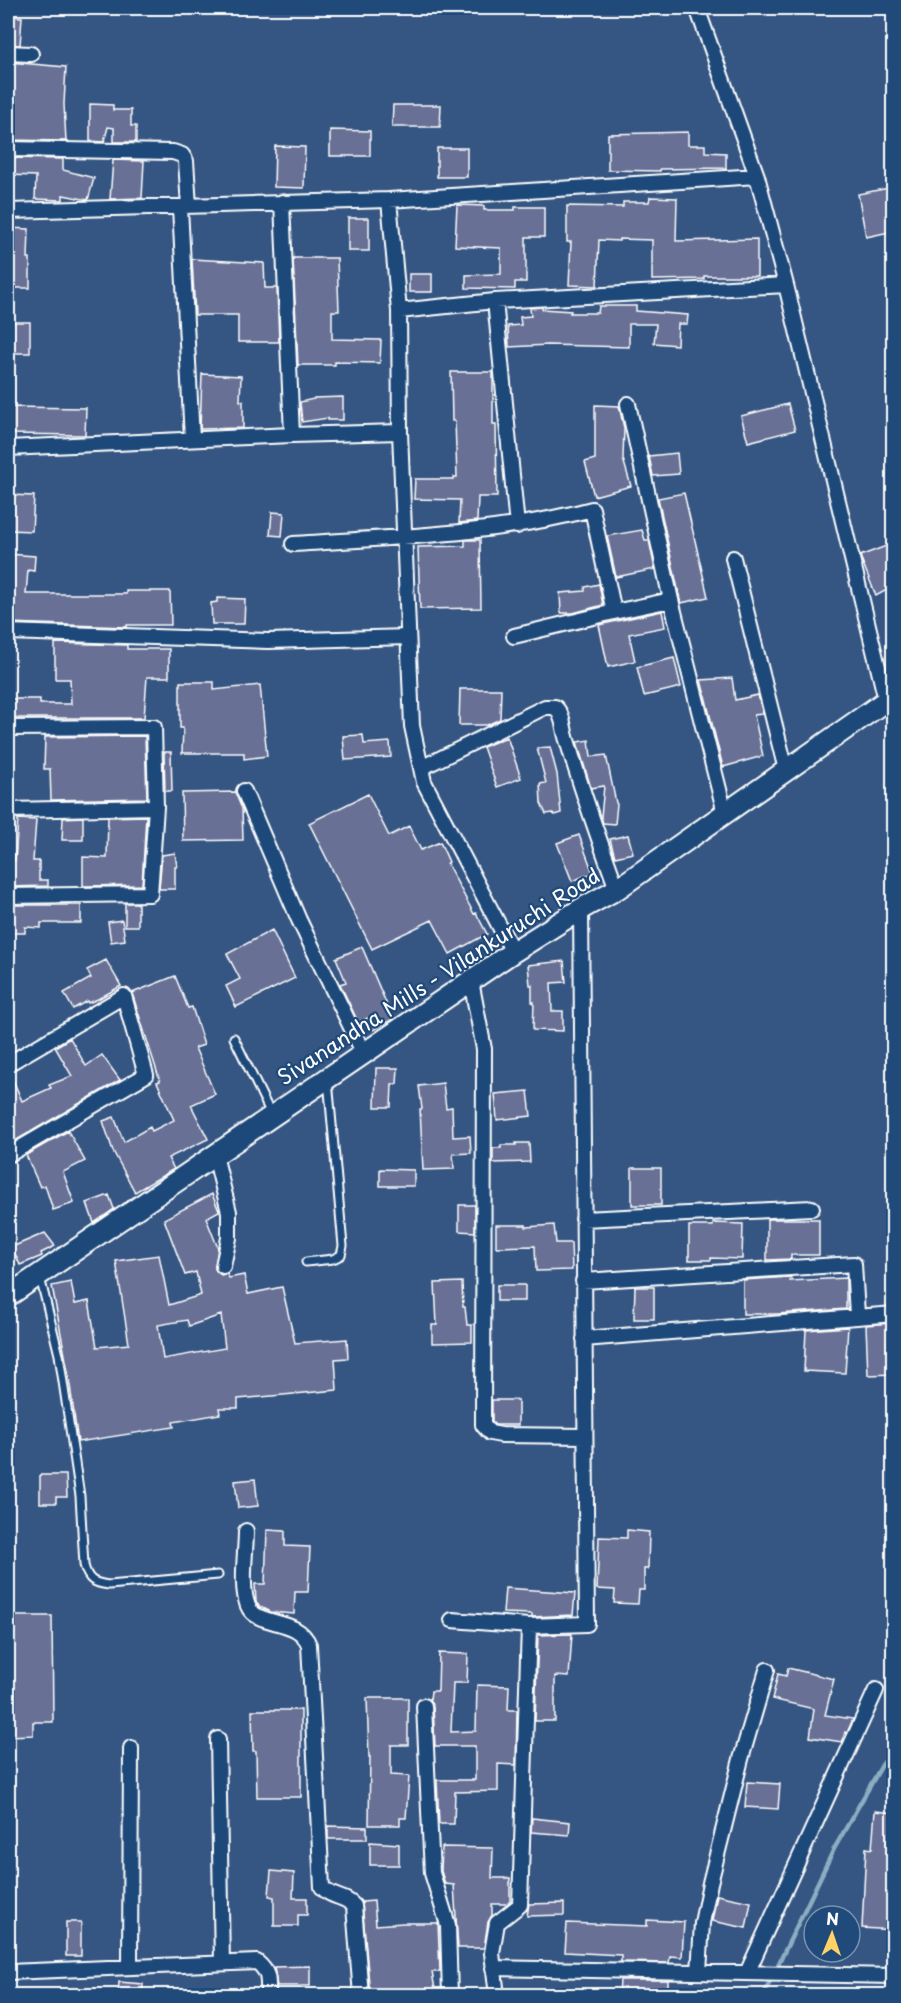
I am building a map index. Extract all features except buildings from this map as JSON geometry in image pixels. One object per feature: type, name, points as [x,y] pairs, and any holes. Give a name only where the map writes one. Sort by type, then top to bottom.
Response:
[{"type":"main road","name":"Sivanandha Mills - Vilankuruchi Road","points":[[8,1296],[513,952],[617,889],[890,698]]},
{"type":"street","points":[[697,8],[757,176],[890,698]]},
{"type":"street","points":[[8,53],[32,54]]},
{"type":"street","points":[[8,149],[173,152],[182,155],[186,160],[185,207],[192,439]]},
{"type":"street","points":[[8,211],[389,200],[757,176]]},
{"type":"street","points":[[389,200],[399,311],[403,536],[412,726],[424,782],[513,952]]},
{"type":"street","points":[[282,202],[292,435]]},
{"type":"street","points":[[399,311],[495,301],[786,285]]},
{"type":"street","points":[[495,301],[517,526]]},
{"type":"street","points":[[628,404],[671,600],[725,813]]},
{"type":"street","points":[[8,448],[400,432]]},
{"type":"street","points":[[293,544],[517,526],[592,509],[614,612]]},
{"type":"street","points":[[733,558],[786,770]]},
{"type":"street","points":[[514,636],[671,600]]},
{"type":"street","points":[[8,632],[268,641],[408,637]]},
{"type":"street","points":[[421,768],[545,707],[555,707],[560,712],[588,810],[617,889]]},
{"type":"street","points":[[8,728],[154,727],[156,807],[150,894],[8,896]]},
{"type":"street","points":[[244,791],[299,920],[363,1053]]},
{"type":"street","points":[[8,810],[156,807]]},
{"type":"street","points":[[452,1620],[529,1626],[587,1624],[582,909]]},
{"type":"street","points":[[471,981],[484,1049],[483,1425],[490,1433],[501,1435],[585,1436]]},
{"type":"street","points":[[8,1064],[124,996],[146,1075],[8,1155]]},
{"type":"street","points":[[215,1155],[229,1212],[229,1238],[223,1266]]},
{"type":"street","points":[[583,1219],[812,1208]]},
{"type":"street","points":[[583,1281],[854,1264],[857,1316]]},
{"type":"street","points":[[584,1339],[894,1314]]},
{"type":"street","points":[[246,1531],[245,1594],[249,1609],[258,1617],[299,1631],[306,1638],[309,1646],[321,1887],[328,1894],[350,1901],[354,1906],[361,1995]]},
{"type":"street","points":[[497,1995],[492,1953],[497,1923],[520,1905],[529,1626]]},
{"type":"street","points":[[699,1972],[702,1923],[710,1882],[766,1670]]},
{"type":"street","points":[[747,1973],[876,1690]]},
{"type":"street","points":[[424,1706],[432,1873],[448,1925],[450,1995]]},
{"type":"street","points":[[218,1739],[222,1963]]},
{"type":"street","points":[[130,1967],[131,1748]]},
{"type":"street","points":[[8,1972],[257,1962],[265,1969],[268,1995]]},
{"type":"street","points":[[493,1968],[894,1976]]},
{"type":"lane","points":[[234,1038],[272,1116]]},
{"type":"lane","points":[[306,1262],[333,1259],[341,1255],[343,1246],[328,1078]]},
{"type":"lane","points":[[39,1274],[59,1355],[80,1496],[84,1565],[87,1576],[94,1583],[109,1584],[219,1575]]},
{"type":"waterway","points":[[763,1996],[834,1849],[882,1765],[894,1749]]}]
